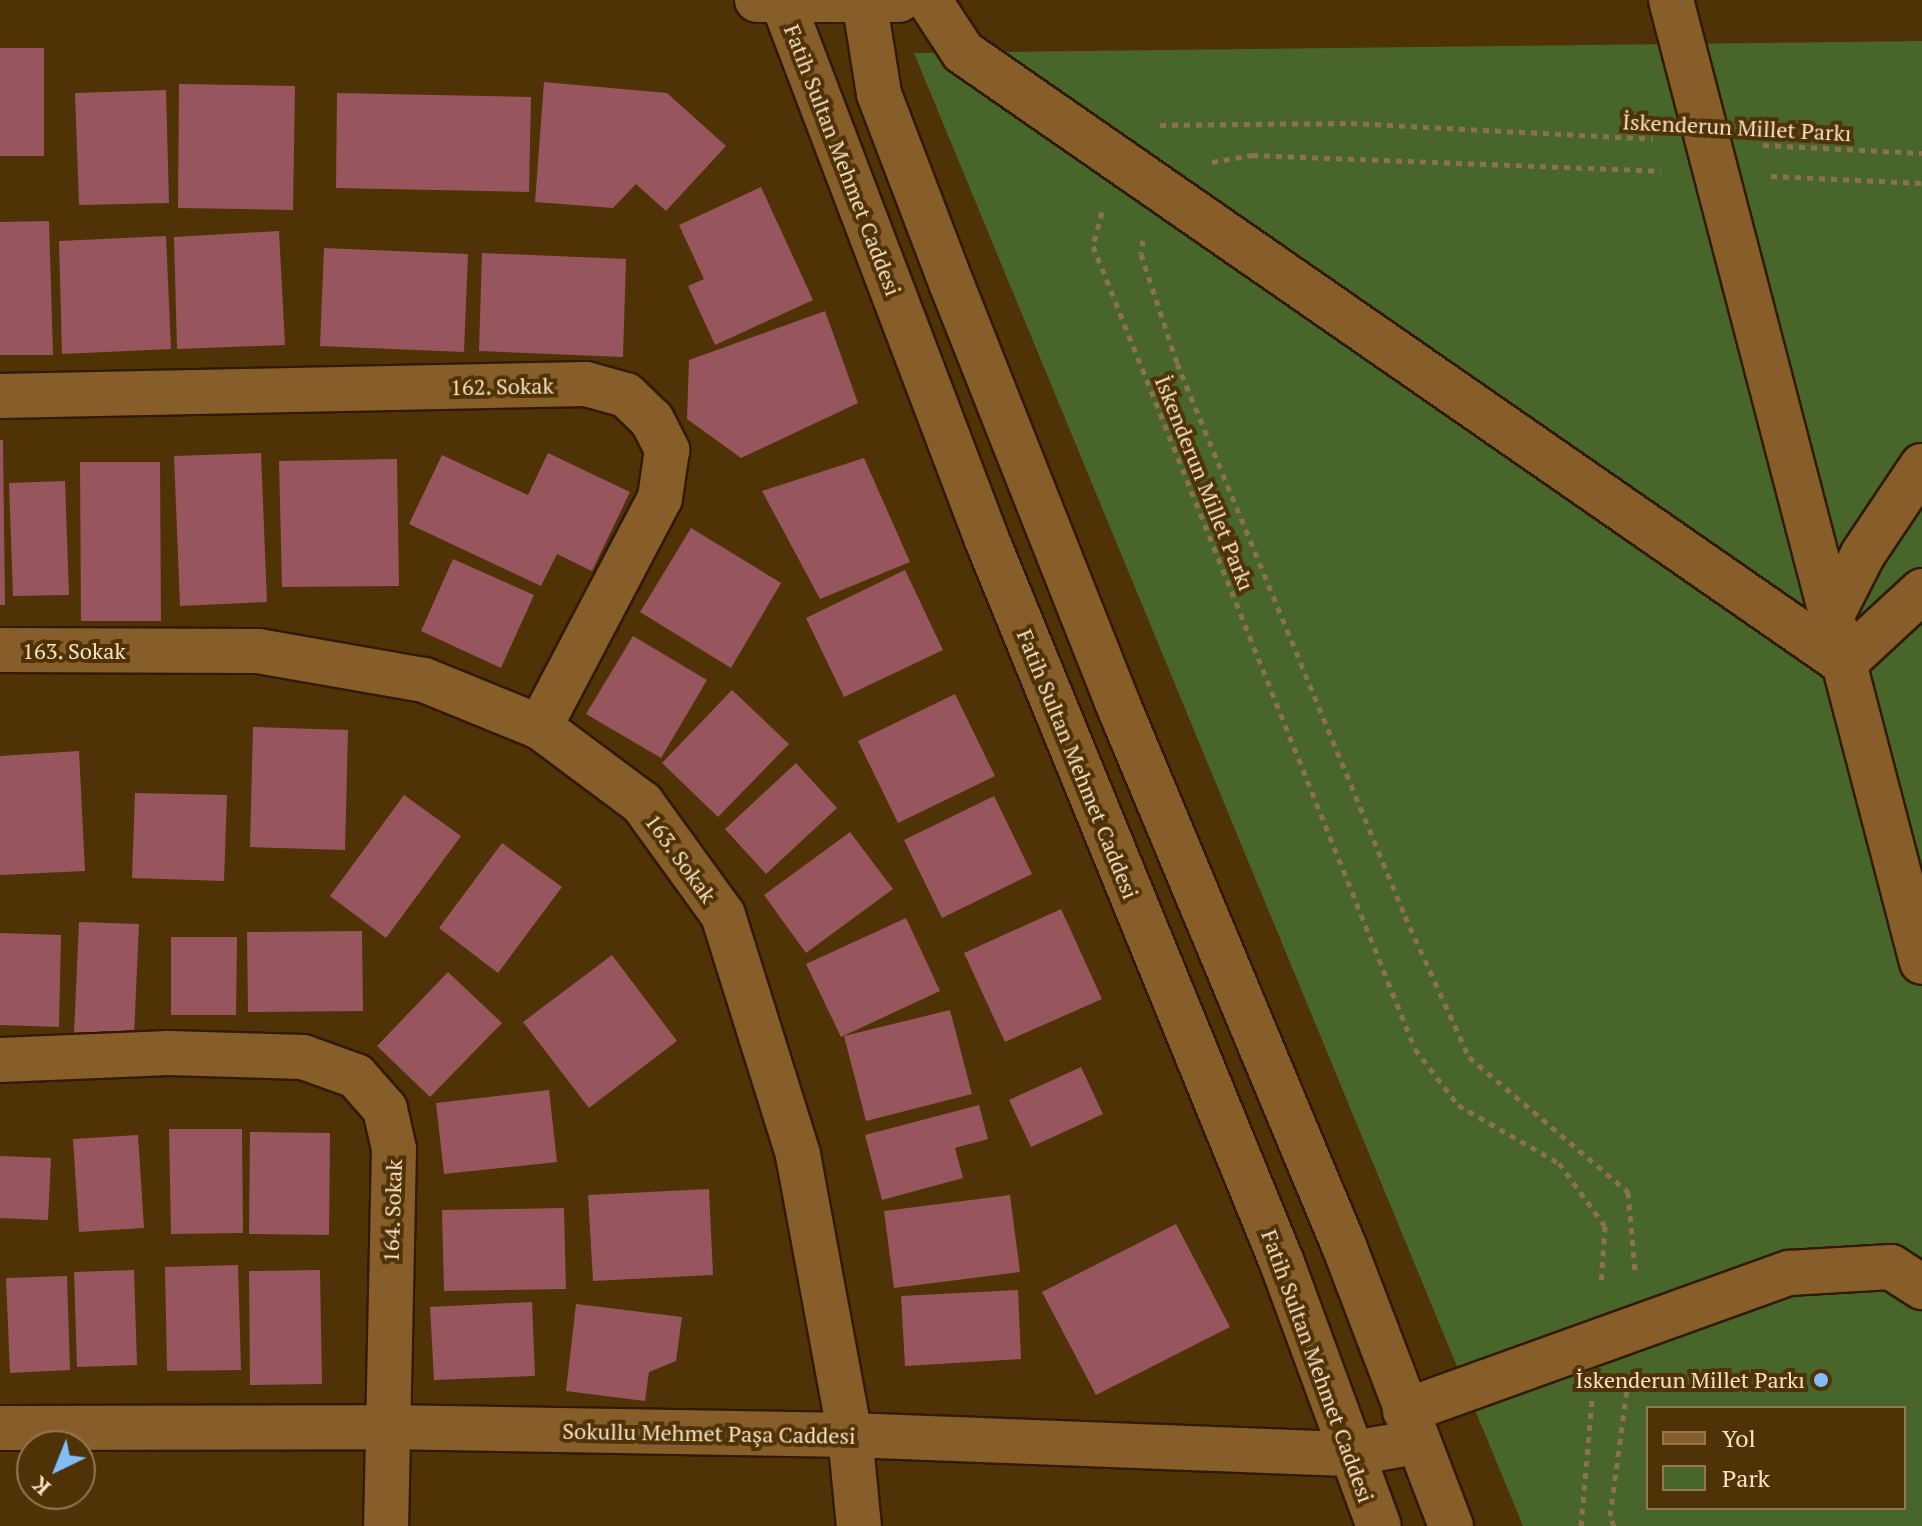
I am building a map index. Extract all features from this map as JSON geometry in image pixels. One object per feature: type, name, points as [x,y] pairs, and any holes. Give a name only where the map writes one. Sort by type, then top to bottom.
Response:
[{"type":"street","points":[[754,0],[876,0],[879,94],[1117,702],[1344,1246],[1451,1526]]},
{"type":"street","name":"Fatih Sultan Mehmet Caddesi","points":[[782,0],[987,540],[1282,1263],[1349,1454],[1379,1526]]},
{"type":"street","points":[[929,0],[963,52],[1844,663]]},
{"type":"street","points":[[1671,0],[1922,962]]},
{"type":"street","name":"162. Sokak","points":[[0,396],[586,384],[626,395],[652,420],[667,450],[660,498],[540,727]]},
{"type":"street","points":[[1832,615],[1863,554],[1922,466]]},
{"type":"street","points":[[1844,663],[1922,591]]},
{"type":"street","name":"163. Sokak","points":[[0,650],[258,651],[424,680],[540,727],[642,803],[723,915],[798,1155],[850,1435],[859,1526]]},
{"type":"street","name":"164. Sokak","points":[[0,1060],[169,1053],[303,1057],[356,1076],[385,1109],[394,1149],[386,1526]]},
{"type":"street","name":"Sokullu Mehmet Paşa Caddesi","points":[[0,1428],[386,1427],[850,1435],[1349,1454],[1616,1335],[1789,1273],[1891,1267],[1922,1287]]},
{"type":"path","name":"İskenderun Millet Parkı","points":[[1614,1526],[1610,1516],[1616,1335],[1605,1226],[1559,1163],[1458,1105],[1415,1049],[1093,246],[1117,160],[1163,123],[1351,123],[1712,158],[1922,183]]},
{"type":"path","name":"İskenderun Millet Parkı","points":[[1581,1526],[1616,1335],[1638,1303],[1628,1192],[1469,1057],[1387,873],[1177,363],[1141,254],[1146,221],[1197,166],[1252,155],[1712,158],[1922,153]]},
{"type":"green space","name":"İskenderun Millet Parkı","points":[[1922,41],[1922,1526],[1523,1526],[914,53]]},
{"type":"building","points":[[0,48],[44,48],[44,156],[0,156]]},
{"type":"building","points":[[544,82],[667,93],[726,146],[666,211],[636,184],[613,208],[535,202]]},
{"type":"building","points":[[179,84],[295,86],[293,210],[178,208]]},
{"type":"building","points":[[166,90],[169,203],[79,205],[75,93]]},
{"type":"building","points":[[337,93],[531,97],[529,192],[336,188]]},
{"type":"building","points":[[761,187],[813,300],[715,345],[688,286],[704,279],[679,225]]},
{"type":"building","points":[[49,221],[53,355],[0,355],[0,222]]},
{"type":"building","points":[[279,231],[285,345],[177,349],[174,237]]},
{"type":"building","points":[[166,236],[171,349],[62,354],[59,241]]},
{"type":"building","points":[[324,248],[468,254],[464,352],[320,346]]},
{"type":"building","points":[[482,253],[626,259],[623,357],[479,351]]},
{"type":"building","points":[[825,311],[858,403],[741,458],[687,419],[689,360]]},
{"type":"building","points":[[0,440],[3,440],[5,605],[0,605]]},
{"type":"building","points":[[261,453],[267,602],[180,606],[174,456]]},
{"type":"building","points":[[548,453],[630,492],[592,571],[557,554],[541,586],[409,524],[442,455],[528,495]]},
{"type":"building","points":[[864,458],[910,562],[820,599],[762,491]]},
{"type":"building","points":[[397,459],[399,586],[282,587],[279,461]]},
{"type":"building","points":[[80,462],[160,462],[161,621],[81,621]]},
{"type":"building","points":[[65,481],[69,595],[13,596],[9,483]]},
{"type":"building","points":[[691,528],[781,583],[731,668],[640,612]]},
{"type":"building","points":[[453,559],[534,595],[501,668],[421,631]]},
{"type":"building","points":[[905,570],[943,650],[844,697],[806,618]]},
{"type":"building","points":[[633,636],[707,680],[661,758],[586,714]]},
{"type":"building","points":[[732,690],[789,744],[718,817],[662,763]]},
{"type":"building","points":[[955,694],[995,776],[898,823],[858,741]]},
{"type":"building","points":[[253,727],[348,730],[345,850],[250,847]]},
{"type":"building","points":[[79,751],[85,871],[0,875],[0,756]]},
{"type":"building","points":[[796,763],[837,808],[766,874],[725,829]]},
{"type":"building","points":[[135,793],[227,795],[224,881],[132,878]]},
{"type":"building","points":[[404,795],[461,836],[386,938],[330,896]]},
{"type":"building","points":[[994,796],[1032,874],[942,918],[904,840]]},
{"type":"building","points":[[850,832],[893,889],[806,953],[764,895]]},
{"type":"building","points":[[502,843],[562,887],[498,973],[439,928]]},
{"type":"building","points":[[1061,909],[1102,999],[1005,1042],[964,953]]},
{"type":"building","points":[[906,918],[940,991],[841,1037],[806,964]]},
{"type":"building","points":[[79,922],[139,924],[134,1037],[74,1034]]},
{"type":"building","points":[[362,931],[363,1011],[248,1012],[247,932]]},
{"type":"building","points":[[0,933],[61,935],[59,1027],[0,1025]]},
{"type":"building","points":[[171,937],[237,937],[236,1015],[171,1015]]},
{"type":"building","points":[[612,955],[677,1041],[589,1108],[523,1022]]},
{"type":"building","points":[[448,972],[502,1023],[430,1097],[377,1046]]},
{"type":"building","points":[[950,1010],[972,1094],[866,1121],[844,1036]]},
{"type":"building","points":[[1081,1067],[1103,1114],[1031,1147],[1009,1100]]},
{"type":"building","points":[[549,1090],[557,1162],[444,1174],[436,1103]]},
{"type":"building","points":[[979,1105],[988,1139],[955,1148],[963,1178],[882,1200],[865,1135]]},
{"type":"building","points":[[169,1129],[242,1129],[243,1233],[171,1234]]},
{"type":"building","points":[[250,1132],[330,1133],[329,1235],[249,1234]]},
{"type":"building","points":[[138,1135],[144,1228],[79,1232],[73,1139]]},
{"type":"building","points":[[0,1156],[51,1158],[48,1220],[0,1218]]},
{"type":"building","points":[[709,1189],[713,1275],[593,1281],[588,1195]]},
{"type":"building","points":[[1010,1195],[1020,1272],[894,1288],[884,1211]]},
{"type":"building","points":[[564,1208],[566,1289],[444,1291],[442,1210]]},
{"type":"building","points":[[1176,1224],[1230,1327],[1096,1395],[1042,1292]]},
{"type":"building","points":[[238,1265],[241,1370],[167,1371],[165,1267]]},
{"type":"building","points":[[134,1270],[137,1365],[77,1367],[74,1272]]},
{"type":"building","points":[[320,1270],[322,1384],[250,1385],[249,1271]]},
{"type":"building","points":[[67,1276],[70,1370],[10,1373],[6,1278]]},
{"type":"building","points":[[1018,1290],[1021,1359],[905,1366],[901,1296]]},
{"type":"building","points":[[532,1302],[535,1376],[434,1380],[430,1307]]},
{"type":"building","points":[[576,1304],[682,1317],[676,1361],[649,1372],[645,1401],[566,1391]]},
{"type":"place","name":"İskenderun Millet Parkı","points":[[1821,1380]]}]
